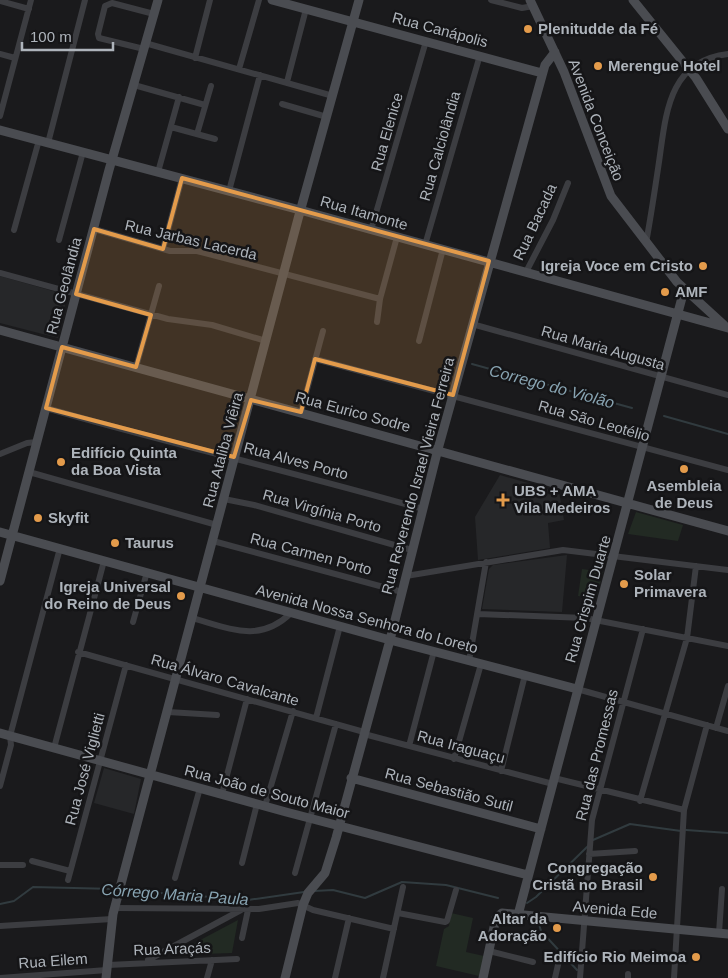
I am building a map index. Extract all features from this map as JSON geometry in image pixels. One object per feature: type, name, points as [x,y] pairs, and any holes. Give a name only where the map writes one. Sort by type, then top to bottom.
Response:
[{"type":"street","points":[[0,116],[31,0]]},
{"type":"street","points":[[14,230],[44,141],[86,0]]},
{"type":"street","name":"Rua Geolândia","points":[[0,581],[112,160],[158,0]]},
{"type":"street","points":[[195,58],[210,0]]},
{"type":"street","points":[[239,69],[259,0]]},
{"type":"street","name":"Rua Canápolis","points":[[272,0],[542,73]]},
{"type":"street","name":"Rua Ataliba Viêira","points":[[107,971],[112,919],[300,210],[359,0]]},
{"type":"street","points":[[491,0],[522,8],[531,3]]},
{"type":"street","points":[[633,0],[704,89],[728,129]]},
{"type":"street","points":[[0,1],[29,9]]},
{"type":"street","points":[[154,14],[112,3],[105,6],[98,34],[99,38],[195,58],[333,96]]},
{"type":"street","name":"Avenida Conceição","points":[[531,3],[555,52],[611,196],[646,243],[685,290],[689,300],[725,327]]},
{"type":"street","points":[[287,82],[306,9]]},
{"type":"street","name":"Rua Elenice","points":[[371,230],[426,41]]},
{"type":"street","name":"Rua Reverendo Israel Vieira Ferreira","points":[[285,978],[303,905],[308,893],[322,878],[339,825],[390,640],[438,449],[489,261],[542,73],[547,61],[555,52]]},
{"type":"street","points":[[0,54],[16,58]]},
{"type":"street","points":[[646,243],[666,114],[674,90],[689,69],[710,57],[728,54]]},
{"type":"street","name":"Rua Calciolândia","points":[[425,244],[480,55]]},
{"type":"street","points":[[229,191],[260,75]]},
{"type":"street","points":[[134,85],[206,105]]},
{"type":"street","points":[[197,134],[211,86]]},
{"type":"street","points":[[158,172],[179,97]]},
{"type":"street","points":[[282,104],[327,117]]},
{"type":"street","points":[[171,127],[215,139]]},
{"type":"street","name":"Rua Itamonte","points":[[0,130],[489,261],[725,327]]},
{"type":"street","points":[[59,240],[83,152]]},
{"type":"street","points":[[163,248],[182,178]]},
{"type":"street","name":"Rua Bacada","points":[[526,272],[553,220],[568,183]]},
{"type":"street","name":"Rua Jarbas Lacerda","points":[[94,229],[178,252],[197,251],[380,299]]},
{"type":"street","points":[[376,322],[380,299],[397,237]]},
{"type":"street","points":[[419,341],[443,249]]},
{"type":"street","points":[[0,273],[173,320],[212,325],[266,341]]},
{"type":"street","points":[[136,367],[159,286]]},
{"type":"street","name":"Rua Crispim Duarte","points":[[518,915],[685,290]]},
{"type":"street","name":"Rua Maria Augusta","points":[[472,324],[728,395]]},
{"type":"street","name":"Rua Eurico Sodre","points":[[0,330],[251,400],[438,449],[728,531]]},
{"type":"street","points":[[301,412],[323,331]]},
{"type":"street","name":"Rua São Leotélio","points":[[315,359],[728,470]]},
{"type":"street","name":"Rua Alves Porto","points":[[46,408],[138,435],[234,457],[423,509]]},
{"type":"street","points":[[0,454],[37,442]]},
{"type":"street","points":[[29,472],[217,525]]},
{"type":"street","name":"Rua Virgínia Porto","points":[[224,499],[254,505],[412,550]]},
{"type":"street","name":"Avenida Nossa Senhora do Loreto","points":[[0,532],[728,731]]},
{"type":"street","name":"Rua Carmen Porto","points":[[213,541],[402,592]]},
{"type":"street","points":[[0,786],[11,745],[10,736],[60,548]]},
{"type":"street","points":[[406,576],[563,550],[728,570]]},
{"type":"street","points":[[54,748],[78,652],[104,561]]},
{"type":"street","points":[[470,661],[486,562]]},
{"type":"street","points":[[640,801],[687,638],[696,566]]},
{"type":"street","points":[[133,622],[147,572]]},
{"type":"street","points":[[192,618],[250,633],[273,626],[291,612]]},
{"type":"street","points":[[478,614],[596,619],[728,646]]},
{"type":"street","points":[[316,718],[340,626]]},
{"type":"street","name":"Rua das Promessas","points":[[580,978],[586,922],[592,820],[643,629]]},
{"type":"street","points":[[409,746],[434,651]]},
{"type":"street","name":"Rua Álvaro Cavalcante","points":[[78,652],[293,711],[364,733]]},
{"type":"street","points":[[454,759],[481,664]]},
{"type":"street","name":"Rua José Viglietti","points":[[68,880],[126,665]]},
{"type":"street","points":[[501,771],[525,676]]},
{"type":"street","points":[[716,728],[728,686]]},
{"type":"street","points":[[222,794],[248,699]]},
{"type":"street","points":[[242,863],[293,711]]},
{"type":"street","points":[[168,712],[217,715]]},
{"type":"street","points":[[295,873],[336,724]]},
{"type":"street","points":[[674,978],[684,810],[707,725]]},
{"type":"street","name":"Rua João de Souto Maior","points":[[0,733],[261,805],[528,875]]},
{"type":"street","name":"Rua Iraguaçu","points":[[364,733],[501,771],[599,789],[640,801],[684,810]]},
{"type":"street","name":"Rua Sebastião Sutil","points":[[351,778],[540,829]]},
{"type":"street","points":[[175,878],[200,788]]},
{"type":"street","points":[[590,854],[635,851]]},
{"type":"street","points":[[32,861],[70,871]]},
{"type":"street","points":[[0,865],[23,865]]},
{"type":"street","points":[[384,978],[403,887]]},
{"type":"street","points":[[722,888],[723,934]]},
{"type":"street","points":[[398,913],[443,922],[447,921],[456,890]]},
{"type":"street","points":[[115,908],[245,910],[292,903],[303,905],[313,910],[394,929]]},
{"type":"street","points":[[242,938],[245,910]]},
{"type":"street","points":[[145,962],[245,910]]},
{"type":"street","name":"Avenida Ede","points":[[489,951],[496,918],[501,914],[723,934]]},
{"type":"street","points":[[335,978],[349,918]]},
{"type":"street","points":[[0,926],[112,919]]},
{"type":"street","points":[[483,978],[489,951],[533,962]]},
{"type":"street","points":[[555,978],[560,956]]},
{"type":"street","name":"Rua Araçás","points":[[107,971],[145,962],[237,959]]},
{"type":"street","points":[[207,978],[212,960]]},
{"type":"street","name":"Rua Eilem","points":[[0,978],[107,971]]},
{"type":"highlighted area","points":[[182,178],[489,261],[453,395],[315,359],[301,412],[251,400],[234,457],[46,408],[62,347],[136,367],[151,315],[76,294],[94,229],[163,249]]},
{"type":"shaded area","points":[[0,276],[67,295],[58,338],[0,323]]},
{"type":"shaded area","points":[[500,475],[559,492],[564,520],[548,523],[550,548],[478,560],[475,517]]},
{"type":"shaded area","points":[[636,512],[683,525],[678,541],[628,534]]},
{"type":"shaded area","points":[[567,555],[562,612],[482,609],[489,569],[493,565]]},
{"type":"shaded area","points":[[582,569],[603,572],[596,599],[578,596]]},
{"type":"shaded area","points":[[104,768],[141,779],[134,814],[94,803]]},
{"type":"shaded area","points":[[451,913],[473,918],[466,952],[484,956],[479,976],[436,966],[444,929],[449,926]]},
{"type":"shaded area","points":[[238,920],[232,953],[172,955]]},
{"type":"waterway","name":"Corrego do Violão","points":[[472,364],[632,408]]},
{"type":"waterway","name":"Corrego do Violão","points":[[664,416],[728,434]]},
{"type":"waterway","name":"Córrego Maria Paula","points":[[593,840],[630,824],[681,831]]},
{"type":"waterway","name":"Córrego Maria Paula","points":[[686,830],[728,833]]},
{"type":"waterway","name":"Córrego Maria Paula","points":[[527,903],[536,897],[588,846]]},
{"type":"waterway","name":"Córrego Maria Paula","points":[[314,891],[333,890],[365,898],[402,882],[446,885],[498,898]]},
{"type":"waterway","name":"Córrego Maria Paula","points":[[0,904],[14,901],[33,887],[115,889]]},
{"type":"waterway","name":"Córrego Maria Paula","points":[[123,890],[248,900],[304,892]]},
{"type":"waterway","points":[[539,924],[541,931],[577,970]]},
{"type":"place","name":"Plenitudde da Fé","points":[[528,29]]},
{"type":"place","name":"Merengue Hotel","points":[[598,66]]},
{"type":"place","name":"Igreja Voce em Cristo","points":[[703,266]]},
{"type":"place","name":"AMF","points":[[665,292]]},
{"type":"place","name":"Edifício Quinta da Boa Vista","points":[[61,462]]},
{"type":"place","name":"Asembleia de Deus","points":[[684,469]]},
{"type":"place","name":"UBS + AMA Vila Medeiros","points":[[503,500]]},
{"type":"place","name":"Skyfit","points":[[38,518]]},
{"type":"place","name":"Taurus","points":[[115,543]]},
{"type":"place","name":"Solar Primavera","points":[[624,584]]},
{"type":"place","name":"Igreja Universal do Reino de Deus","points":[[181,596]]},
{"type":"place","name":"Congregação Cristã no Brasil","points":[[653,877]]},
{"type":"place","name":"Altar da Adoração","points":[[557,928]]},
{"type":"place","name":"Edifício Rio Meimoa","points":[[696,957]]}]
